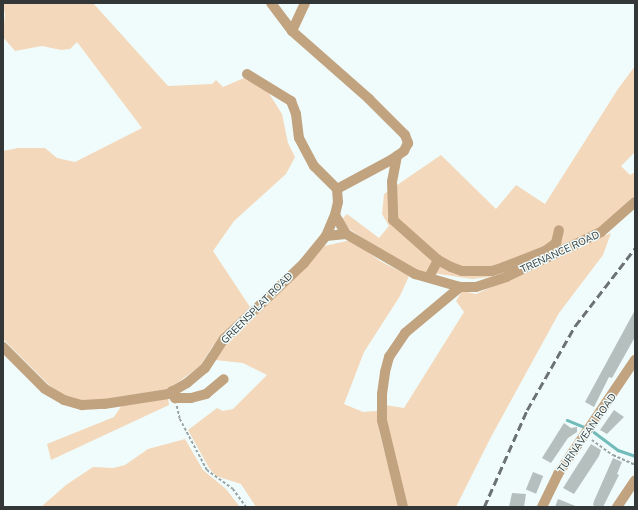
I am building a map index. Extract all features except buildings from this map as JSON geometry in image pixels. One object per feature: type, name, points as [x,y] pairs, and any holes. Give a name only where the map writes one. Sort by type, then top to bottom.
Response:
[{"type":"street","points":[[247,74],[291,101],[296,114],[300,138],[314,166],[337,189],[397,156],[408,143],[405,135],[369,99],[292,31],[271,3]]},
{"type":"street","points":[[292,31],[305,3]]},
{"type":"street","points":[[397,156],[392,182],[393,220],[438,260],[462,271],[492,271],[545,251],[556,243],[559,230]]},
{"type":"street","name":"GREENSPLAT ROAD","points":[[3,347],[45,389],[64,400],[82,405],[104,404],[174,395],[205,368],[224,339],[304,263],[326,236],[335,215],[338,202],[337,189]]},
{"type":"street","name":"TRENANCE ROAD","points":[[346,234],[415,274],[460,287],[476,287],[506,277],[601,232],[635,202]]},
{"type":"street","points":[[326,236],[346,234],[335,215]]},
{"type":"street","points":[[429,278],[438,260]]},
{"type":"street","points":[[403,507],[382,420],[382,394],[386,372],[390,357],[406,333],[460,287]]},
{"type":"street","name":"TURNAVEAN ROAD","points":[[542,507],[558,474],[635,360]]},
{"type":"street","points":[[174,395],[182,400],[206,394],[224,379]]},
{"type":"street","points":[[617,507],[635,480]]},
{"type":"path","points":[[174,395],[180,419],[207,470],[233,489],[246,507]]},
{"type":"path","points":[[585,435],[613,455],[635,465]]},
{"type":"shaded area","points":[[3,3],[93,3],[168,86],[212,84],[216,80],[223,87],[244,78],[265,87],[282,114],[288,143],[295,157],[286,174],[234,221],[213,251],[250,307],[212,347],[200,366],[169,389],[92,401],[76,400],[61,394],[50,386],[3,339],[3,151],[18,148],[45,148],[57,158],[75,162],[142,128],[77,42],[70,49],[61,50],[42,46],[15,51],[3,37],[5,14]]},
{"type":"shaded area","points":[[635,66],[635,152],[621,166],[630,175],[635,172],[635,196],[597,231],[515,269],[490,277],[472,279],[412,270],[349,229],[342,219],[347,214],[379,238],[389,226],[382,214],[384,194],[441,155],[496,209],[516,185],[545,204],[618,89]]},
{"type":"shaded area","points":[[611,233],[603,255],[559,313],[491,437],[456,507],[407,507],[388,428],[385,405],[404,408],[464,312],[456,301],[462,291],[476,294]]},
{"type":"shaded area","points":[[351,240],[380,261],[409,276],[400,296],[364,352],[344,404],[363,412],[377,411],[380,435],[399,507],[256,507],[241,484],[216,476],[209,468],[188,430],[217,408],[223,411],[233,409],[267,375],[243,363],[215,360],[222,348],[286,285],[320,247]]},
{"type":"shaded area","points":[[168,396],[169,405],[51,460],[47,444],[114,417],[122,405]]},
{"type":"shaded area","points":[[185,439],[203,470],[226,489],[240,507],[41,507],[66,485],[93,467],[113,468],[125,465],[148,449]]},
{"type":"waterway","points":[[567,420],[584,427]]},
{"type":"waterway","points":[[594,432],[618,450],[635,456]]},
{"type":"railway","points":[[484,507],[527,410],[575,326],[635,248]]}]
